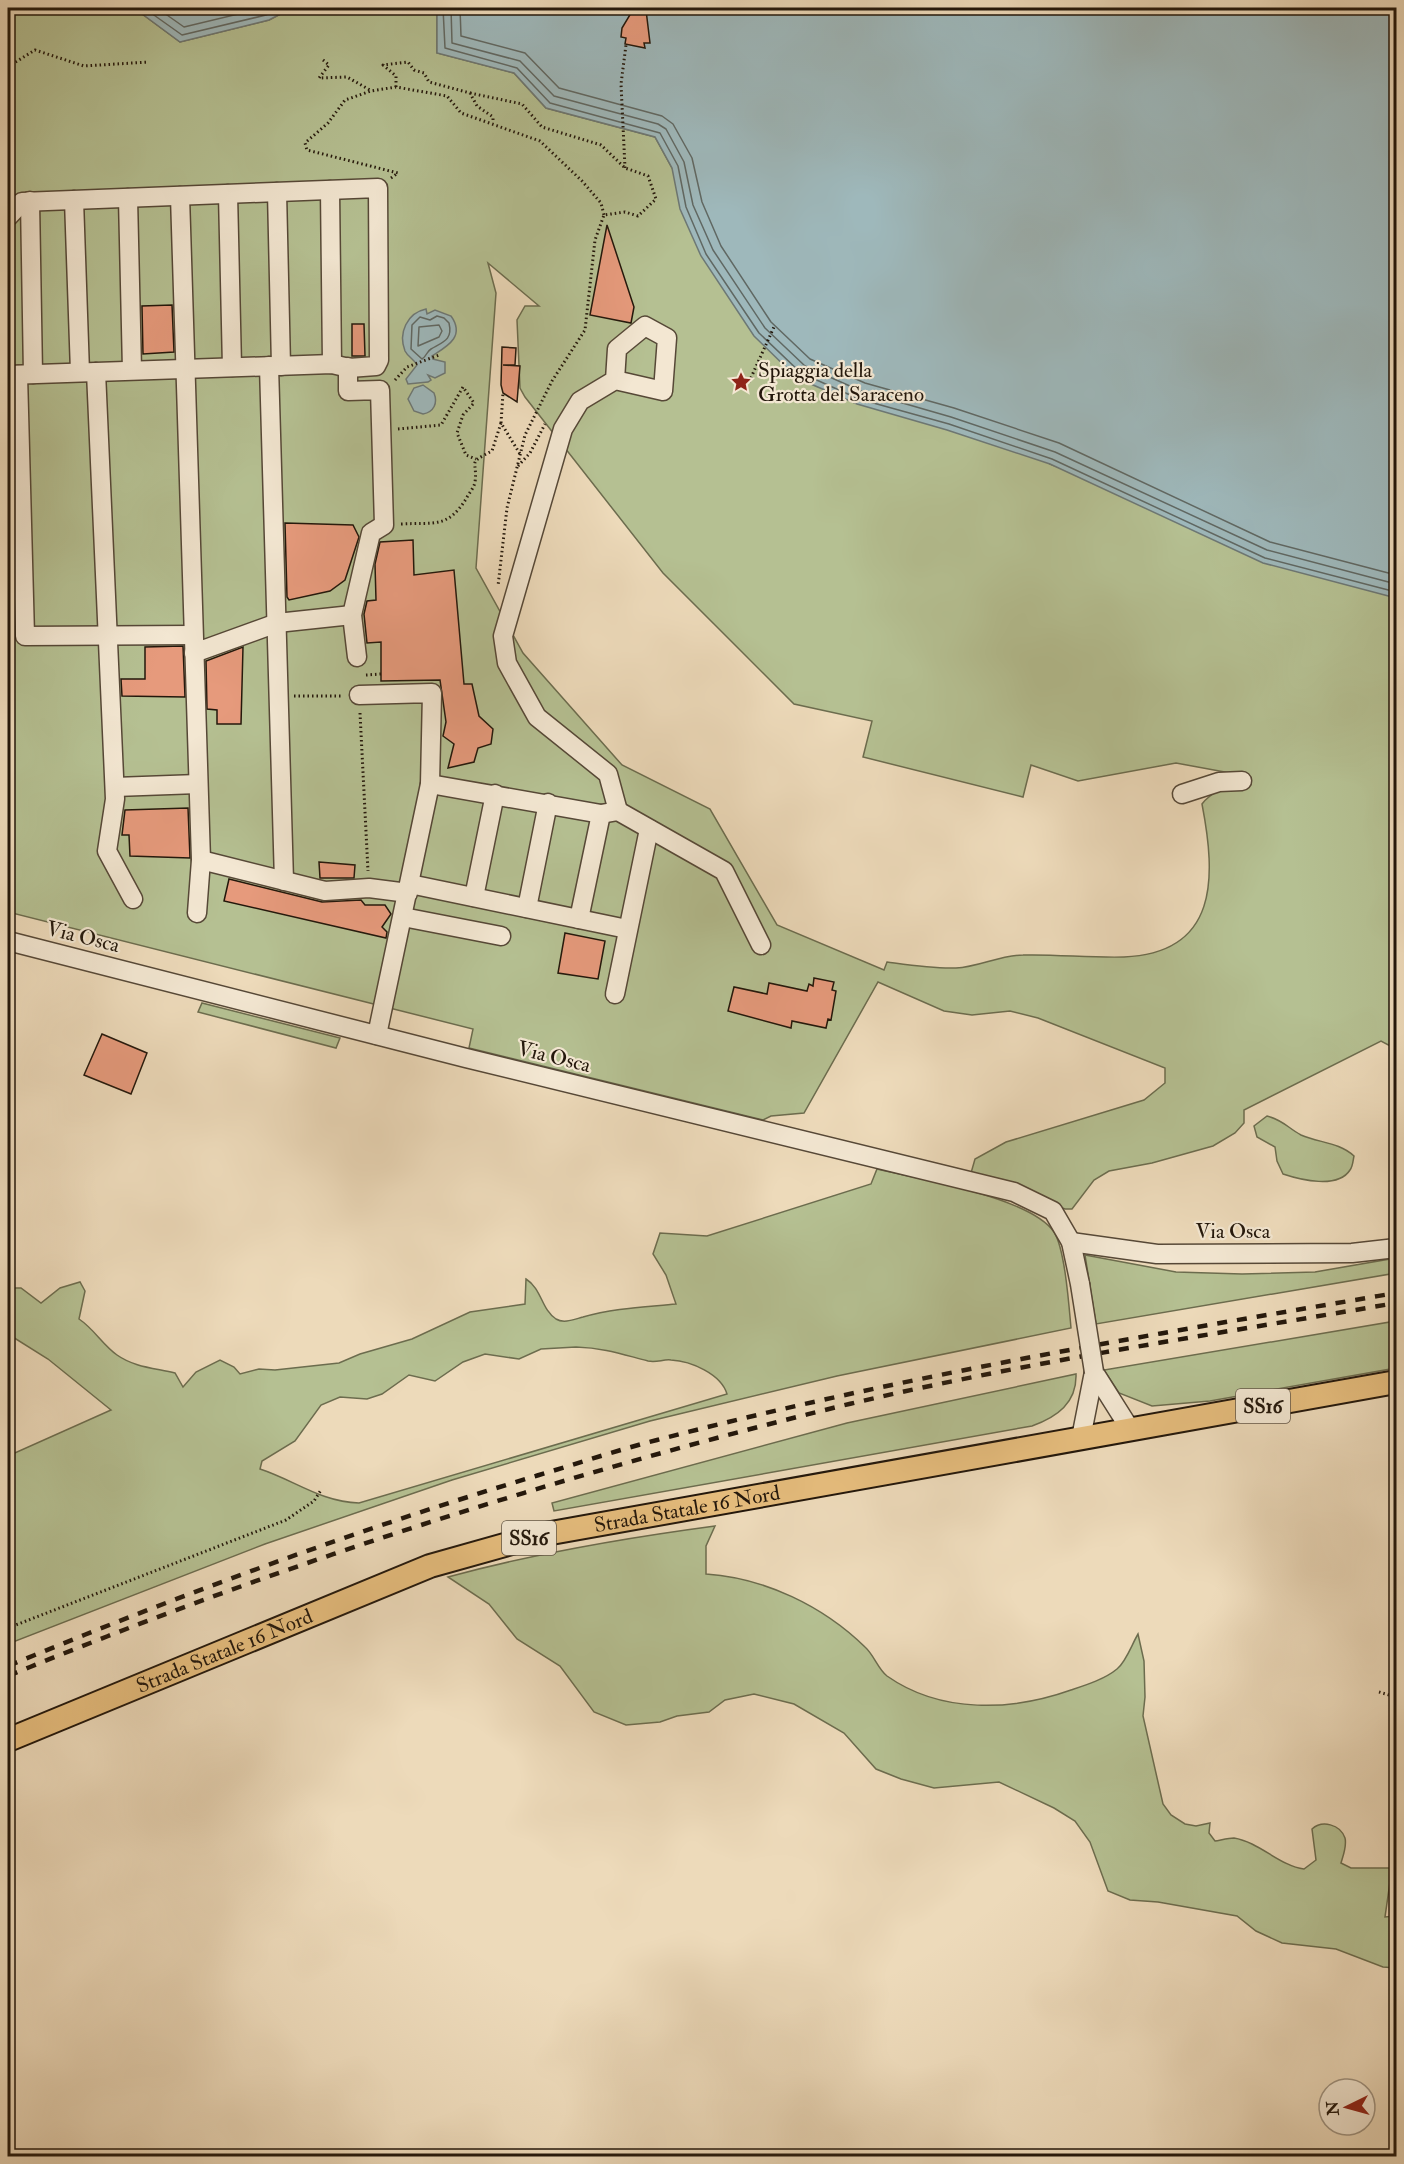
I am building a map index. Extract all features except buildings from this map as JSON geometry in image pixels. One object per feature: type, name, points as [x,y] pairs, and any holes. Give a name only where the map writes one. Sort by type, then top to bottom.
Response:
[{"type":"main road","name":"Strada Statale 16 Nord","points":[[8,1740],[430,1566],[540,1535],[1396,1382]]},
{"type":"street","points":[[8,217],[22,202],[30,201],[378,188],[379,360],[376,366],[232,367],[20,375]]},
{"type":"street","points":[[330,190],[340,366],[348,391],[380,390],[384,525],[371,533],[352,615],[357,657]]},
{"type":"street","points":[[277,192],[275,366],[277,623],[284,881]]},
{"type":"street","points":[[228,194],[232,367]]},
{"type":"street","points":[[180,196],[201,860],[197,913]]},
{"type":"street","points":[[129,198],[132,370]]},
{"type":"street","points":[[74,200],[108,637],[115,787],[107,851],[133,899]]},
{"type":"street","points":[[30,201],[20,375],[25,636],[193,635]]},
{"type":"street","points":[[579,919],[609,812],[608,774],[537,717],[507,663],[503,636],[563,429],[580,401],[615,380]]},
{"type":"street","points":[[194,653],[277,623],[352,615]]},
{"type":"street","points":[[358,696],[432,693],[430,784],[377,1035]]},
{"type":"street","points":[[1182,794],[1219,782],[1242,781]]},
{"type":"street","points":[[115,787],[198,784]]},
{"type":"street","points":[[430,784],[609,812],[649,829],[724,871],[761,945]]},
{"type":"street","points":[[474,897],[495,794]]},
{"type":"street","points":[[527,908],[548,803]]},
{"type":"street","points":[[615,994],[649,829]]},
{"type":"street","points":[[201,860],[325,891],[369,888],[409,889],[474,897],[627,928]]},
{"type":"street","points":[[403,917],[501,936]]},
{"type":"street","name":"Via Osca","points":[[8,941],[377,1035],[1014,1192],[1053,1211],[1071,1242],[1094,1372]]},
{"type":"street","name":"Via Osca","points":[[1071,1242],[1157,1254],[1352,1253],[1396,1248]]},
{"type":"street","points":[[1094,1372],[1130,1429]]},
{"type":"street","points":[[1080,1438],[1094,1372]]},
{"type":"path","points":[[625,168],[621,84],[626,45]]},
{"type":"path","points":[[8,78],[14,63],[35,50],[84,66],[149,62]]},
{"type":"path","points":[[323,60],[329,65],[319,78],[347,77],[371,91]]},
{"type":"path","points":[[396,87],[396,76],[383,65],[408,62],[414,70],[424,73],[429,82],[522,104],[542,127],[601,145],[625,168],[648,176],[656,199],[638,216],[625,212],[604,215]]},
{"type":"path","points":[[378,188],[398,173],[307,150],[305,142],[328,123],[345,100],[371,91],[396,87],[447,96],[461,113],[540,141],[582,181],[601,203],[604,215],[595,240],[585,330],[552,381],[525,435],[507,508],[498,579],[499,590]]},
{"type":"path","points":[[470,93],[477,105],[493,117],[493,123]]},
{"type":"path","points":[[749,382],[774,327]]},
{"type":"path","points":[[392,384],[407,367],[439,355]]},
{"type":"path","points":[[381,430],[441,425],[463,387],[474,404],[463,415],[457,433],[466,455],[476,459]]},
{"type":"path","points":[[384,525],[440,522],[455,517],[474,485],[472,467],[476,459],[492,451],[497,429],[501,423],[503,393]]},
{"type":"path","points":[[501,423],[520,454]]},
{"type":"path","points":[[357,657],[358,676],[381,674]]},
{"type":"path","points":[[279,696],[358,696],[369,888]]},
{"type":"path","points":[[8,1628],[286,1520],[314,1501],[321,1490]]},
{"type":"path","points":[[1379,1692],[1396,1697]]},
{"type":"green space","points":[[8,8],[134,8],[180,42],[269,20],[292,8],[437,8],[437,53],[514,73],[546,108],[655,137],[672,168],[1050,464],[1396,596],[1396,1049],[1381,1041],[1244,1110],[1244,1123],[1235,1133],[1213,1146],[1152,1163],[1109,1171],[1094,1180],[1072,1209],[1065,1209],[971,1173],[975,1159],[1006,1142],[1144,1100],[1165,1083],[1165,1068],[1038,1018],[1010,1011],[972,1015],[944,1011],[878,982],[804,1113],[771,1116],[763,1120],[469,1048],[473,1029],[8,912]],"holes":[[[488,263],[539,306],[525,306],[517,320],[520,388],[525,397],[663,573],[794,704],[872,721],[863,757],[1023,797],[1031,765],[1078,781],[1176,763],[1241,775],[1202,804],[1207,831],[1209,883],[1204,906],[1194,926],[1178,942],[1155,952],[1124,957],[1014,956],[956,968],[887,962],[884,970],[777,925],[710,809],[622,765],[523,653],[476,568],[496,293]]]},
{"type":"green space","points":[[202,1003],[340,1038],[336,1048],[198,1012]]},
{"type":"green space","points":[[1267,1116],[1301,1135],[1348,1151],[1354,1156],[1350,1170],[1344,1176],[1328,1181],[1299,1179],[1283,1174],[1277,1161],[1275,1147],[1257,1137],[1254,1126]]},
{"type":"green space","points":[[877,1169],[945,1184],[998,1199],[1041,1220],[1054,1232],[1058,1240],[1066,1278],[1071,1328],[837,1376],[650,1421],[452,1480],[265,1544],[8,1644],[8,1456],[111,1410],[48,1359],[8,1334],[8,1288],[21,1288],[41,1303],[60,1288],[80,1282],[85,1291],[79,1319],[117,1355],[137,1365],[175,1373],[183,1387],[196,1372],[220,1360],[234,1367],[240,1374],[259,1369],[275,1370],[339,1363],[360,1354],[412,1339],[470,1312],[525,1304],[526,1279],[535,1288],[551,1315],[562,1321],[617,1310],[676,1304],[666,1275],[653,1254],[660,1233],[707,1236],[871,1184]],"holes":[[[586,1348],[654,1362],[668,1360],[687,1363],[719,1380],[727,1394],[359,1503],[345,1502],[320,1495],[260,1469],[262,1461],[295,1441],[321,1405],[340,1397],[367,1399],[382,1394],[409,1375],[435,1381],[463,1362],[485,1354],[519,1359],[541,1349]]]},
{"type":"green space","points":[[1085,1255],[1176,1272],[1242,1274],[1315,1272],[1396,1258],[1396,1273],[1096,1324]]},
{"type":"green space","points":[[1396,1321],[1396,1368],[1210,1401],[1152,1406],[1119,1393],[1104,1370]]},
{"type":"green space","points":[[1076,1374],[1073,1393],[1064,1408],[1050,1418],[1032,1426],[554,1511],[552,1503],[847,1423]]},
{"type":"green space","points":[[715,1526],[706,1546],[706,1574],[750,1581],[812,1607],[849,1632],[865,1647],[887,1676],[930,1697],[953,1703],[1001,1705],[1025,1702],[1089,1684],[1112,1673],[1120,1666],[1138,1634],[1144,1661],[1143,1716],[1163,1804],[1171,1815],[1185,1824],[1196,1826],[1210,1823],[1209,1833],[1215,1841],[1234,1838],[1243,1840],[1286,1863],[1304,1869],[1316,1860],[1312,1829],[1326,1824],[1339,1829],[1345,1838],[1341,1863],[1351,1868],[1392,1868],[1385,1917],[1396,1916],[1396,1968],[1383,1967],[1336,1949],[1282,1943],[1256,1931],[1237,1916],[1158,1902],[1130,1900],[1108,1891],[1090,1842],[1075,1821],[1054,1808],[999,1782],[934,1788],[876,1769],[844,1733],[794,1704],[754,1694],[725,1700],[709,1712],[677,1716],[660,1722],[626,1725],[594,1712],[560,1666],[517,1639],[489,1604],[448,1577],[581,1547]]},
{"type":"water","points":[[134,8],[292,8],[269,20],[180,42]]},
{"type":"water","points":[[437,8],[1396,8],[1396,598],[1263,563],[1050,464],[947,430],[857,404],[797,378],[754,336],[701,256],[680,209],[672,168],[655,137],[546,108],[514,73],[437,53]]},
{"type":"water","points":[[426,309],[427,314],[435,310],[451,316],[455,323],[455,336],[448,345],[432,356],[433,359],[445,362],[445,373],[435,378],[428,375],[431,380],[428,382],[408,384],[406,379],[417,365],[405,351],[404,331],[409,319],[419,311]]},
{"type":"water","points":[[423,385],[434,393],[436,400],[432,409],[423,414],[414,411],[408,399],[414,388]]},
{"type":"railway","points":[[8,1666],[139,1613],[338,1540],[642,1444],[749,1417],[933,1376],[1118,1341],[1396,1293]]},
{"type":"railway","points":[[8,1676],[110,1635],[315,1560],[524,1493],[735,1433],[841,1406],[979,1376],[1396,1303]]},
{"type":"place","name":"Spiaggia della Grotta del Saraceno","points":[[741,382]]}]
